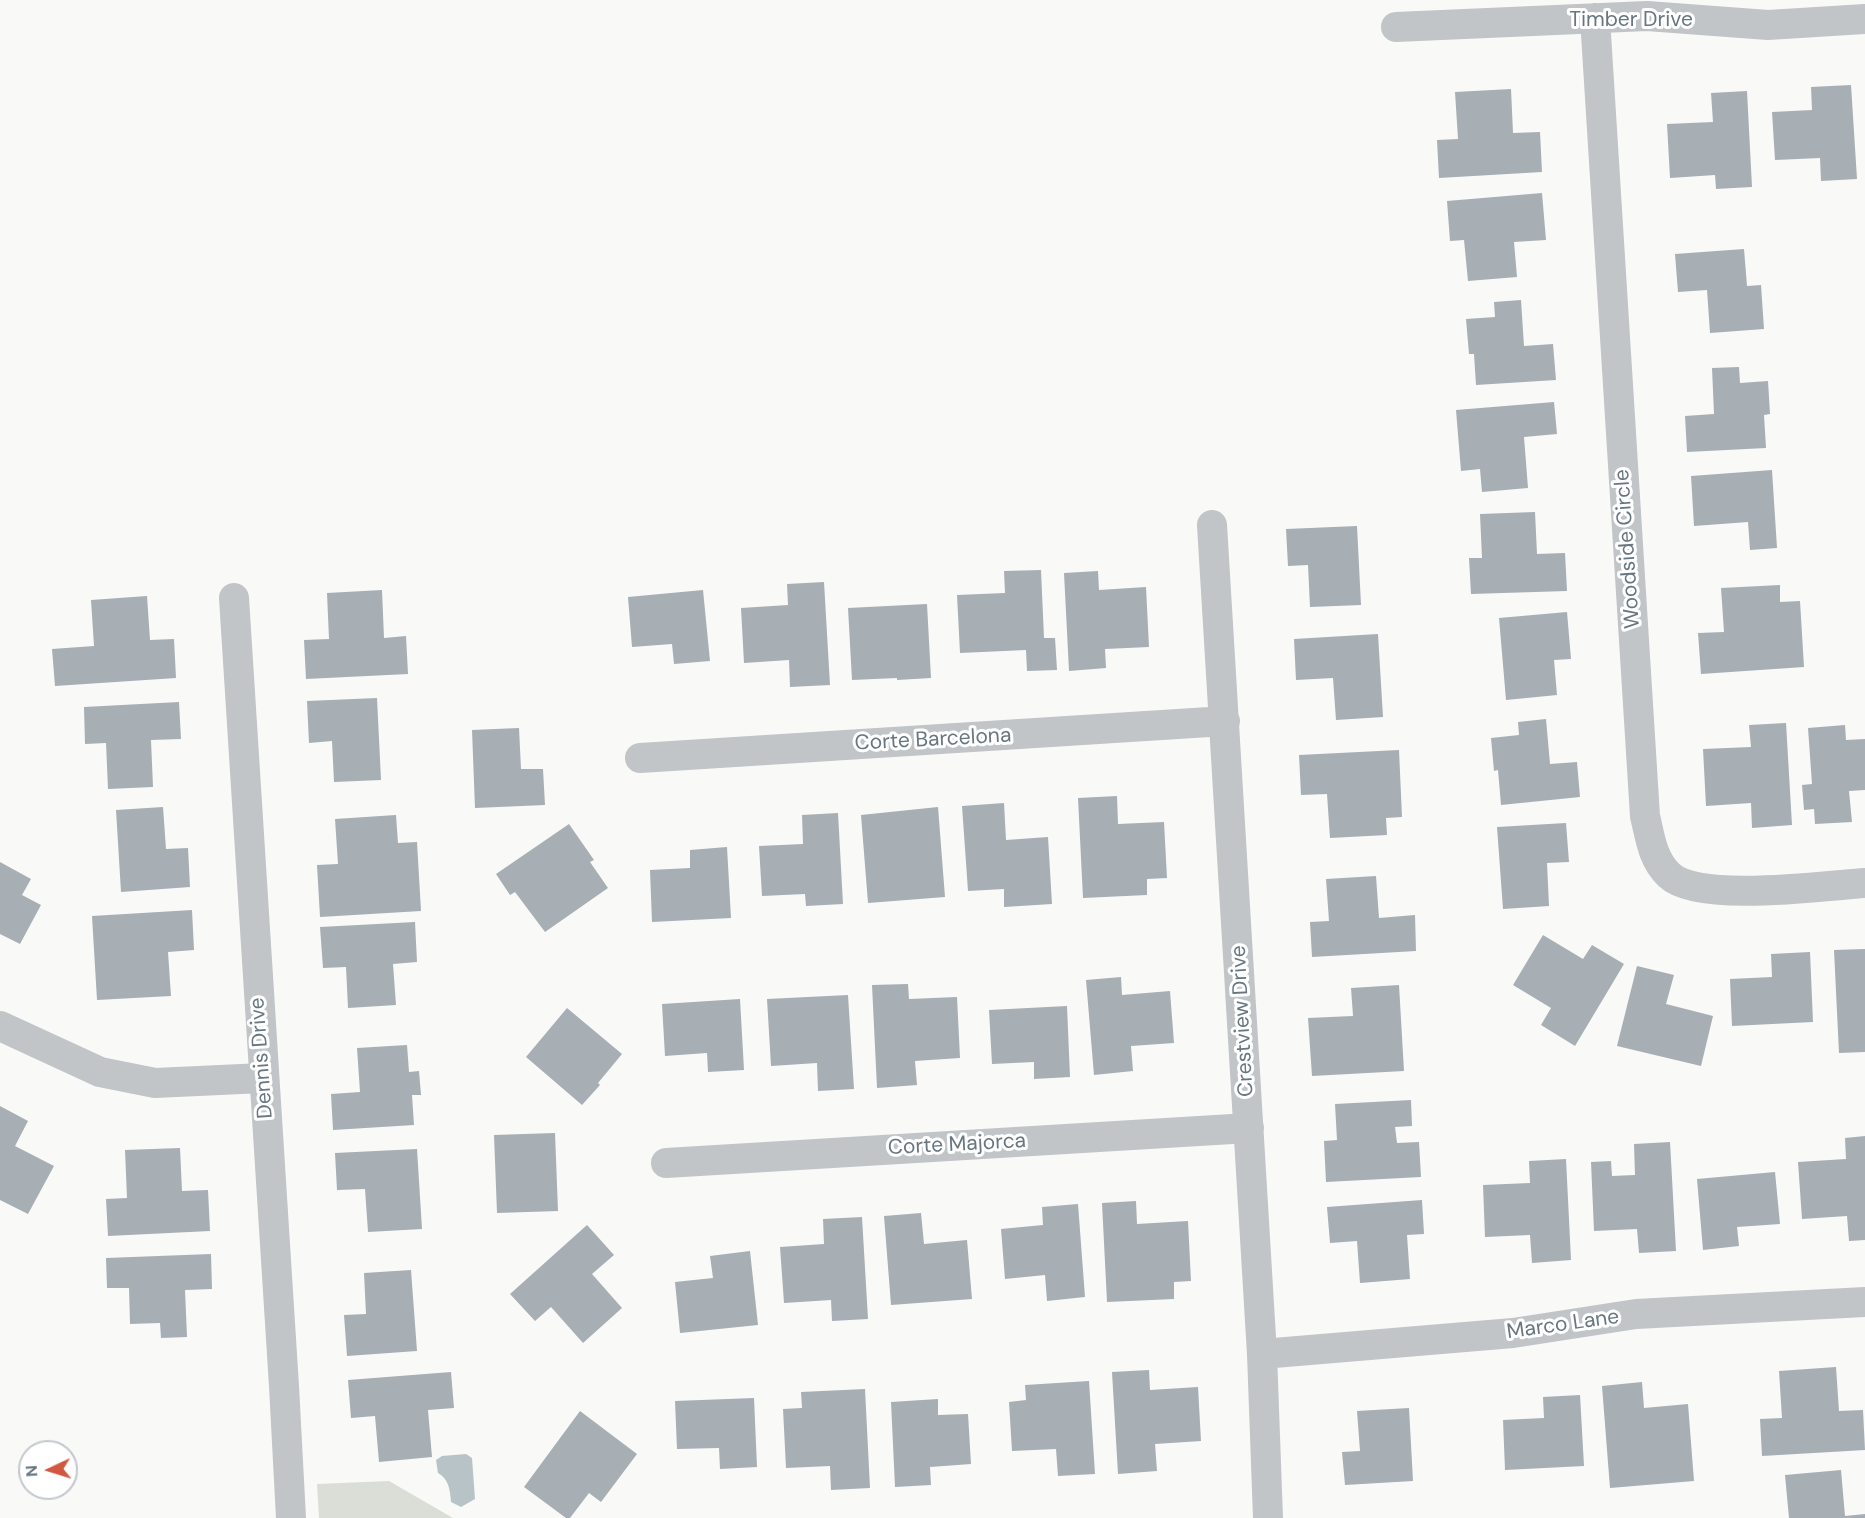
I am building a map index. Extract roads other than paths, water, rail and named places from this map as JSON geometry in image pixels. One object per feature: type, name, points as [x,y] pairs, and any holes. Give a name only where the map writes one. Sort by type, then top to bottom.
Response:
[{"type":"street","name":"Timber Drive","points":[[1396,27],[1647,16],[1768,25],[1865,19]]},
{"type":"street","name":"Woodside Circle","points":[[1595,18],[1644,816],[1654,854],[1670,876],[1695,888],[1733,891],[1865,883]]},
{"type":"street","name":"Crestview Drive","points":[[1212,525],[1262,1354],[1268,1518]]},
{"type":"street","name":"Dennis Drive","points":[[234,598],[291,1518]]},
{"type":"street","name":"Corte Barcelona","points":[[640,758],[1225,722]]},
{"type":"street","points":[[0,1026],[100,1072],[156,1083],[263,1078]]},
{"type":"street","name":"Corte Majorca","points":[[666,1163],[1249,1128]]},
{"type":"street","name":"Marco Lane","points":[[1262,1354],[1513,1333],[1636,1314],[1865,1302]]}]
